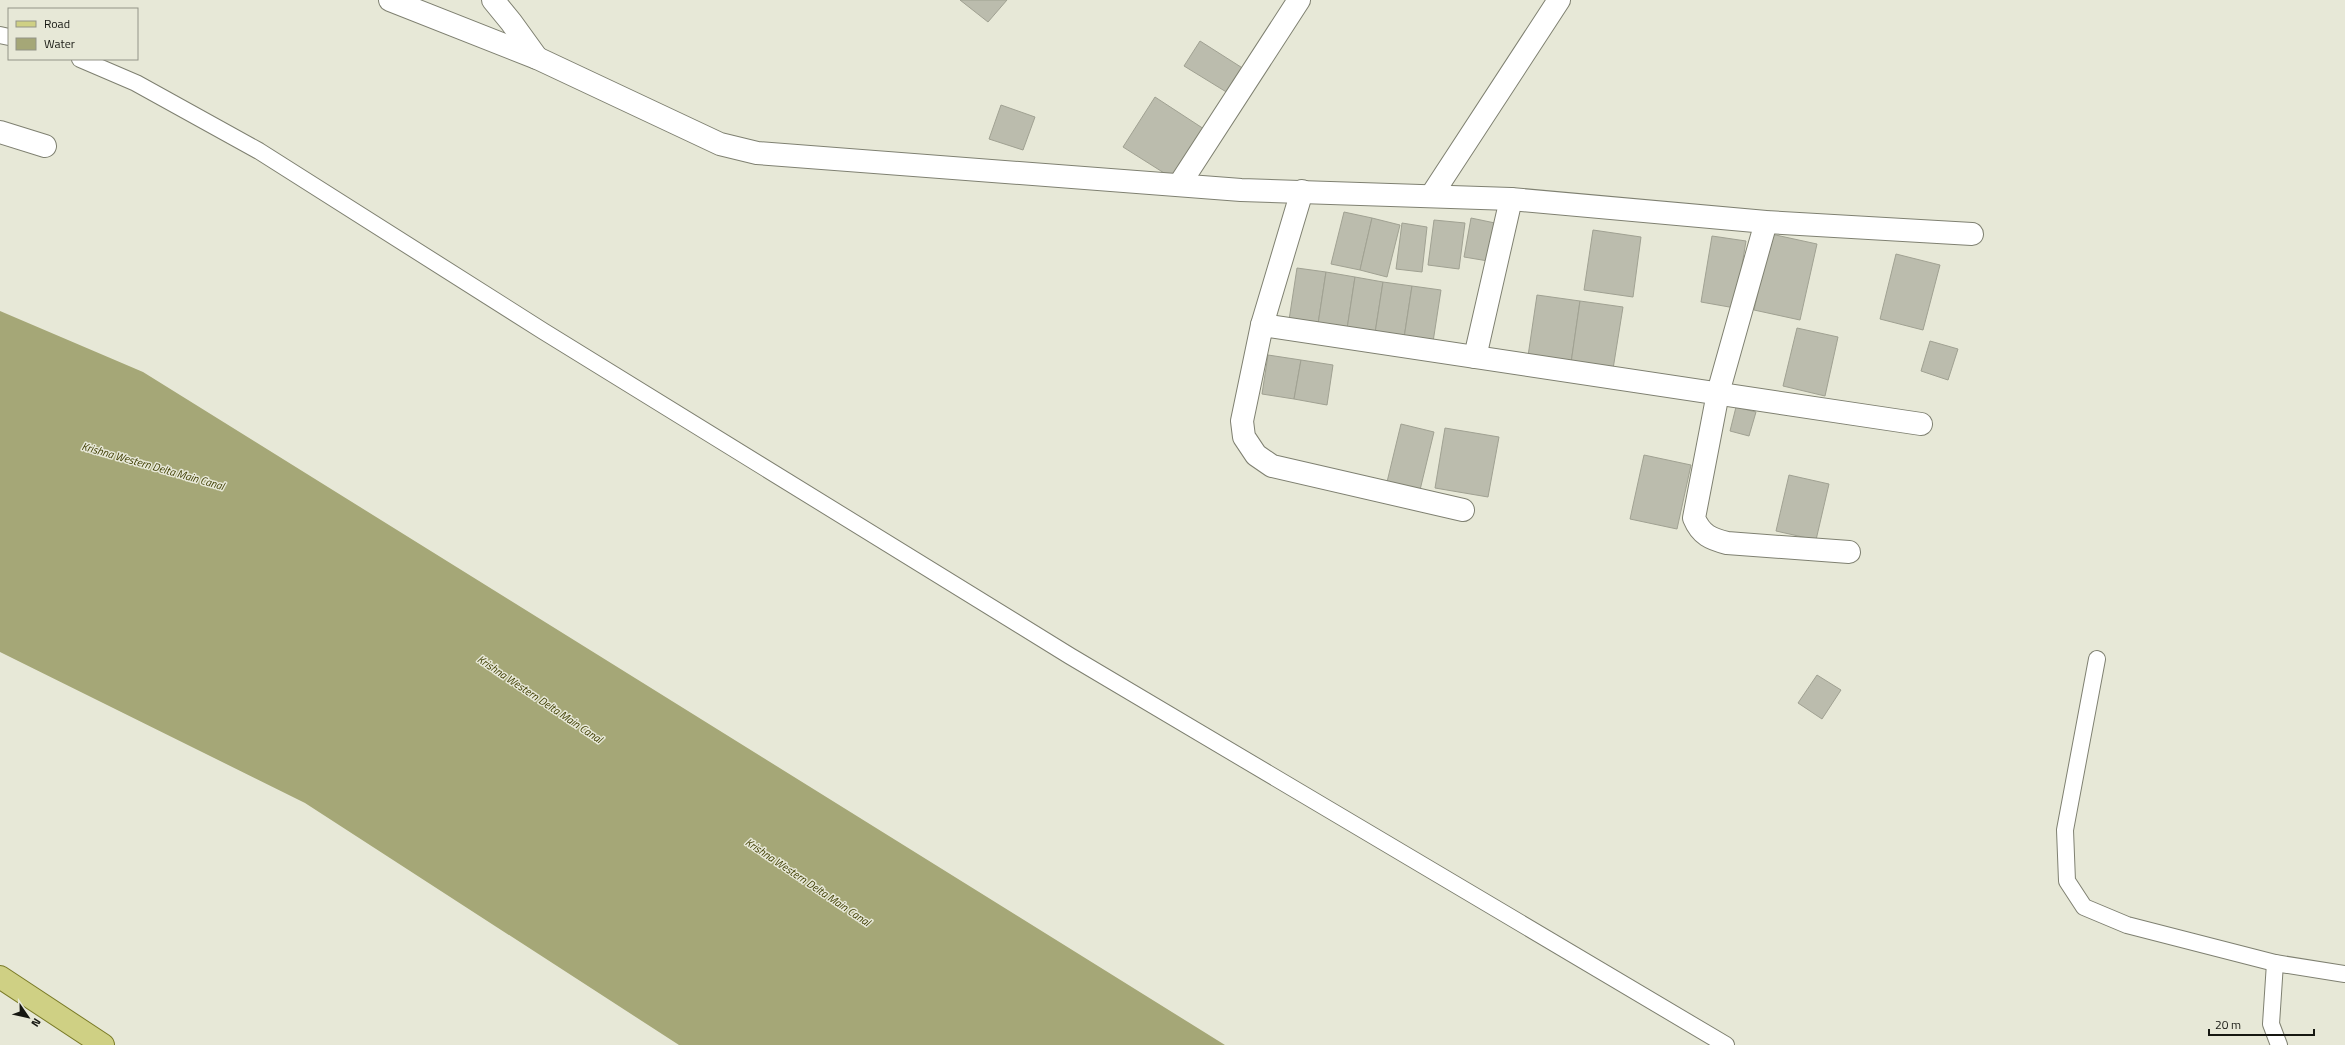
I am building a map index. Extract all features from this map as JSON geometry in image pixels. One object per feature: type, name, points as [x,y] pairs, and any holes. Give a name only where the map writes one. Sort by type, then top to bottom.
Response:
[{"type":"main road","points":[[0,977],[103,1045]]},
{"type":"street","points":[[390,0],[537,58],[720,144],[757,153],[1241,190],[1511,199],[1766,222],[1972,234]]},
{"type":"street","points":[[492,0],[511,22],[537,58]]},
{"type":"street","points":[[1179,185],[1299,0]]},
{"type":"street","points":[[1431,196],[1559,0]]},
{"type":"street","points":[[0,132],[46,146]]},
{"type":"street","points":[[1302,191],[1262,325],[1242,421],[1244,437],[1256,455],[1272,466],[1463,510]]},
{"type":"street","points":[[1475,357],[1511,199]]},
{"type":"street","points":[[1766,222],[1718,393],[1694,518],[1699,530],[1711,539],[1727,543],[1849,552]]},
{"type":"street","points":[[1262,325],[1921,424]]},
{"type":"lane","points":[[82,60],[136,83],[259,151],[543,331],[1070,656],[1726,1045]]},
{"type":"lane","points":[[2097,659],[2065,830],[2067,881],[2084,907],[2127,925],[2275,963],[2345,974]]},
{"type":"lane","points":[[2275,963],[2271,1024],[2279,1045]]},
{"type":"water","name":"Krishna Western Delta Main Canal","points":[[0,311],[143,372],[1225,1045],[679,1045],[305,803],[0,652]]},
{"type":"building","points":[[960,0],[1007,0],[988,22]]},
{"type":"building","points":[[1200,41],[1244,69],[1228,93],[1184,66]]},
{"type":"building","points":[[1155,97],[1204,129],[1172,178],[1123,147]]},
{"type":"building","points":[[1001,105],[1035,117],[1023,150],[989,139]]},
{"type":"building","points":[[1344,212],[1372,218],[1360,270],[1331,264]]},
{"type":"building","points":[[1372,218],[1400,225],[1387,277],[1360,270]]},
{"type":"building","points":[[1471,218],[1495,223],[1488,261],[1464,257]]},
{"type":"building","points":[[1434,220],[1465,223],[1459,269],[1428,265]]},
{"type":"building","points":[[1402,223],[1427,227],[1422,272],[1396,269]]},
{"type":"building","points":[[1593,230],[1641,237],[1633,297],[1584,290]]},
{"type":"building","points":[[1771,234],[1817,244],[1800,320],[1754,310]]},
{"type":"building","points":[[1712,236],[1746,241],[1735,308],[1701,302]]},
{"type":"building","points":[[1896,254],[1940,265],[1923,330],[1880,319]]},
{"type":"building","points":[[1297,268],[1326,272],[1318,324],[1289,320]]},
{"type":"building","points":[[1326,272],[1355,277],[1347,329],[1318,324]]},
{"type":"building","points":[[1355,277],[1383,282],[1375,333],[1347,329]]},
{"type":"building","points":[[1383,282],[1412,286],[1404,338],[1375,333]]},
{"type":"building","points":[[1412,286],[1441,290],[1433,342],[1404,338]]},
{"type":"building","points":[[1537,295],[1580,301],[1571,363],[1528,356]]},
{"type":"building","points":[[1580,301],[1623,307],[1613,369],[1571,363]]},
{"type":"building","points":[[1797,328],[1838,337],[1825,396],[1783,386]]},
{"type":"building","points":[[1930,341],[1958,349],[1948,380],[1921,371]]},
{"type":"building","points":[[1268,355],[1301,360],[1294,399],[1262,394]]},
{"type":"building","points":[[1301,360],[1333,365],[1327,405],[1294,399]]},
{"type":"building","points":[[1736,407],[1756,412],[1749,436],[1730,431]]},
{"type":"building","points":[[1401,424],[1434,432],[1420,490],[1387,482]]},
{"type":"building","points":[[1445,428],[1499,437],[1488,497],[1435,488]]},
{"type":"building","points":[[1644,455],[1691,465],[1677,529],[1630,519]]},
{"type":"building","points":[[1789,475],[1829,484],[1816,540],[1776,531]]},
{"type":"building","points":[[1817,675],[1841,690],[1822,719],[1798,703]]}]
